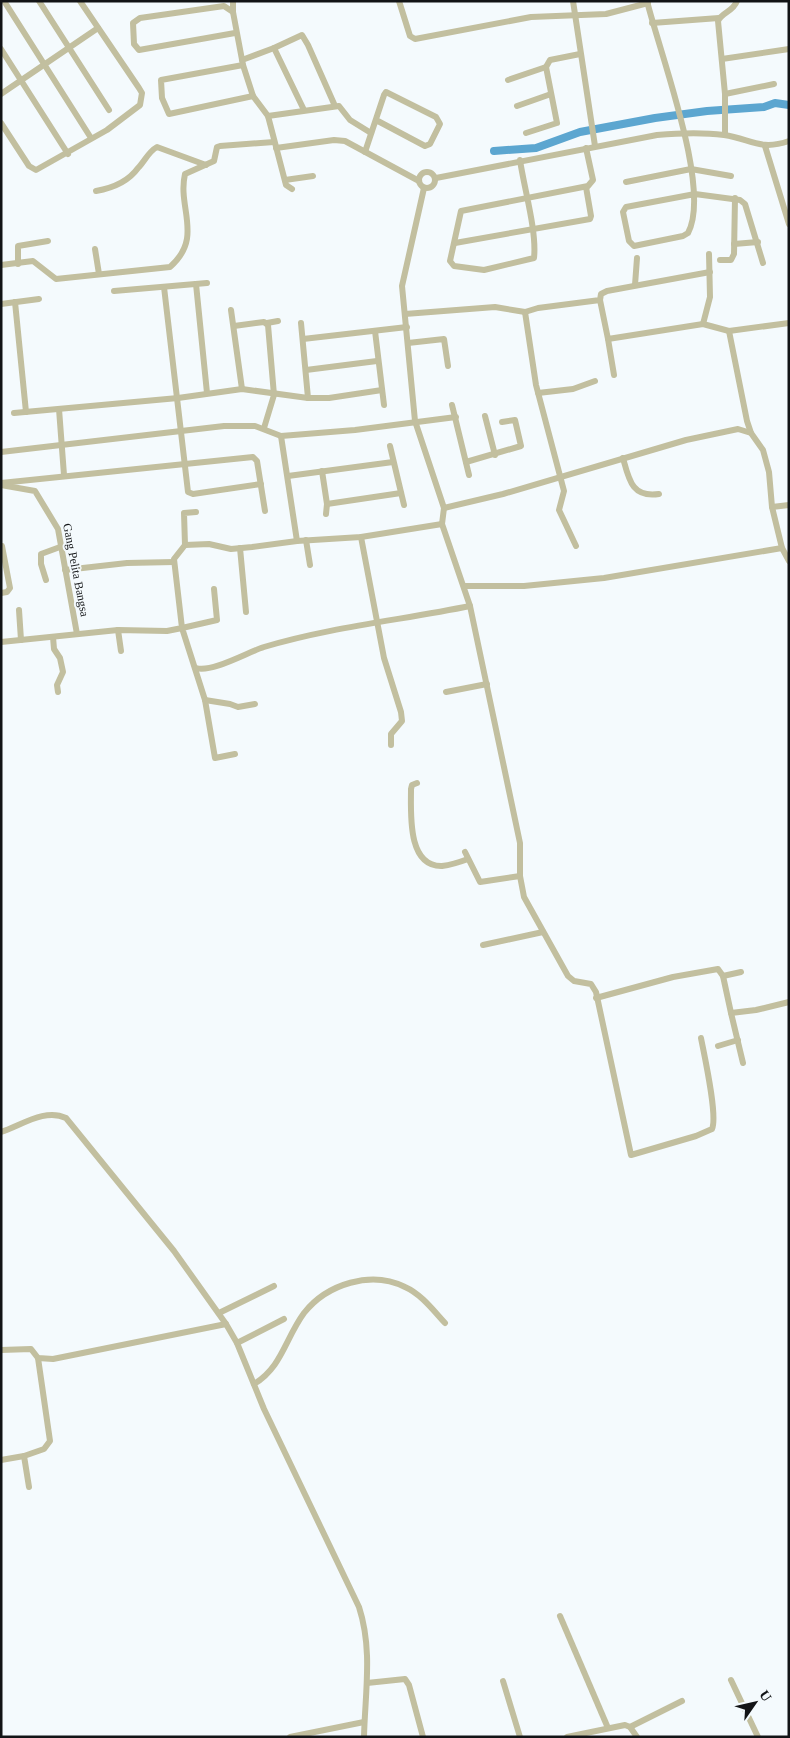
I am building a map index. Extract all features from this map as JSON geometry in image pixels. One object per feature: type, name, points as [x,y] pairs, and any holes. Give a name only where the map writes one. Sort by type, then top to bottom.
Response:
[{"type":"street","points":[[4,1],[91,138]]},
{"type":"street","points":[[38,1],[109,110]]},
{"type":"street","points":[[1,123],[33,169],[39,169],[107,130],[140,105],[142,93],[136,81],[80,1]]},
{"type":"street","points":[[234,1],[233,12],[236,33],[253,96],[268,116],[286,185],[292,189]]},
{"type":"street","points":[[399,1],[413,39],[531,17],[612,13],[647,2],[681,120],[695,194],[688,232],[683,236],[634,246],[630,244],[624,209],[695,194],[735,198],[745,204],[763,263]]},
{"type":"street","points":[[573,1],[596,146]]},
{"type":"street","points":[[652,23],[719,18],[733,9],[737,1]]},
{"type":"street","points":[[233,12],[224,6],[136,19],[133,23],[134,44],[137,49],[142,50],[236,33]]},
{"type":"street","points":[[719,18],[725,94],[725,135]]},
{"type":"street","points":[[1,94],[70,49],[98,28]]},
{"type":"street","points":[[253,96],[169,114],[162,98],[161,80],[243,62],[302,36],[308,45],[335,106]]},
{"type":"street","points":[[274,48],[304,110]]},
{"type":"street","points":[[1,49],[68,154]]},
{"type":"street","points":[[722,59],[789,49]]},
{"type":"street","points":[[508,80],[546,67],[550,60],[580,54]]},
{"type":"street","points":[[526,133],[557,122],[546,67]]},
{"type":"street","points":[[725,94],[774,84]]},
{"type":"street","points":[[365,152],[384,95],[388,91],[436,116],[440,124],[430,144],[425,146],[376,120]]},
{"type":"street","points":[[517,106],[552,94]]},
{"type":"street","points":[[268,116],[335,106],[340,108],[350,120],[370,133]]},
{"type":"street","points":[[436,178],[520,160],[684,132],[725,135],[765,146],[789,141]]},
{"type":"street","points":[[1,265],[33,261],[56,278],[165,269],[176,262],[183,253],[187,242],[184,177],[188,172],[214,161],[220,146],[275,145],[340,140],[419,181],[424,188],[402,286],[415,421],[444,508],[442,524],[470,606],[520,843],[520,876],[524,897],[568,976],[574,981],[591,984],[596,998],[631,1155],[696,1136],[712,1129],[714,1125],[711,1097],[701,1038]]},
{"type":"street","points":[[765,146],[789,224]]},
{"type":"street","points":[[96,191],[113,188],[125,180],[138,169],[151,150],[157,147],[206,165]]},
{"type":"street","points":[[520,160],[526,199],[532,228],[534,258],[484,270],[452,264],[450,261],[461,211],[526,199],[586,187],[592,182],[586,148]]},
{"type":"street","points":[[626,182],[691,169],[731,176]]},
{"type":"street","points":[[419,181],[420,175],[427,171],[433,173],[436,178]]},
{"type":"street","points":[[285,180],[313,176]]},
{"type":"street","points":[[424,188],[433,186],[436,178]]},
{"type":"street","points":[[455,243],[590,219],[586,187]]},
{"type":"street","points":[[720,260],[731,260],[733,258],[735,198]]},
{"type":"street","points":[[18,264],[18,246],[48,241]]},
{"type":"street","points":[[734,244],[758,242]]},
{"type":"street","points":[[95,249],[99,274]]},
{"type":"street","points":[[703,324],[710,297],[710,254]]},
{"type":"street","points":[[635,285],[637,258]]},
{"type":"street","points":[[614,375],[600,300],[601,294],[635,285],[710,272]]},
{"type":"street","points":[[114,291],[207,283]]},
{"type":"street","points":[[196,284],[207,394]]},
{"type":"street","points":[[164,287],[188,492],[190,494],[261,484]]},
{"type":"street","points":[[1,304],[39,299]]},
{"type":"street","points":[[405,314],[495,307],[525,312],[538,308],[600,300]]},
{"type":"street","points":[[15,302],[26,412]]},
{"type":"street","points":[[231,310],[242,389]]},
{"type":"street","points":[[525,312],[538,393],[564,491],[558,510],[576,546]]},
{"type":"street","points":[[234,326],[278,321]]},
{"type":"street","points":[[264,428],[274,395],[267,323]]},
{"type":"street","points":[[301,323],[308,398]]},
{"type":"street","points":[[608,339],[703,324],[729,331],[789,323]]},
{"type":"street","points":[[303,339],[407,327]]},
{"type":"street","points":[[375,331],[377,361],[384,405]]},
{"type":"street","points":[[729,331],[746,420],[751,433],[763,450],[769,472],[772,507],[782,548],[789,561]]},
{"type":"street","points":[[408,343],[444,339],[448,366]]},
{"type":"street","points":[[306,370],[377,361]]},
{"type":"street","points":[[538,393],[573,389],[595,382]]},
{"type":"street","points":[[14,413],[178,398],[242,389],[274,395],[308,398],[329,398],[382,390]]},
{"type":"street","points":[[452,406],[470,475]]},
{"type":"street","points":[[59,409],[64,475]]},
{"type":"street","points":[[485,416],[495,455]]},
{"type":"street","points":[[1,452],[224,426],[264,428],[281,436],[355,430],[456,417]]},
{"type":"street","points":[[466,462],[521,446],[515,420],[502,422]]},
{"type":"street","points":[[444,508],[503,494],[560,476],[712,434],[738,430],[751,433]]},
{"type":"street","points":[[281,436],[298,541]]},
{"type":"street","points":[[390,446],[404,505]]},
{"type":"street","points":[[1,484],[64,475],[254,457],[257,461],[265,512]]},
{"type":"street","points":[[623,458],[629,478],[636,490],[643,494],[659,494]]},
{"type":"street","points":[[288,476],[393,462]]},
{"type":"street","points":[[322,471],[327,504],[326,514]]},
{"type":"street","name":"Gang Pelita Bangsa","points":[[1,484],[36,492],[56,524],[77,634]]},
{"type":"street","points":[[327,504],[401,493]]},
{"type":"street","points":[[772,507],[789,505]]},
{"type":"street","points":[[196,512],[184,513],[185,545],[174,559],[182,628],[205,700],[215,758],[235,754]]},
{"type":"street","points":[[185,545],[209,544],[231,549],[306,540],[361,537],[442,524]]},
{"type":"street","points":[[361,537],[384,658],[401,712],[401,723],[391,734],[391,745]]},
{"type":"street","points":[[306,540],[310,565]]},
{"type":"street","points":[[1,593],[7,592],[10,588],[2,546]]},
{"type":"street","points":[[46,580],[41,564],[41,554],[60,547]]},
{"type":"street","points":[[240,548],[246,612]]},
{"type":"street","points":[[464,586],[524,586],[622,576],[689,562],[782,548]]},
{"type":"street","points":[[64,570],[127,563],[174,562]]},
{"type":"street","points":[[1,642],[118,630],[167,630],[217,620],[214,589]]},
{"type":"street","points":[[196,668],[203,669],[215,666],[263,648],[298,638],[470,606]]},
{"type":"street","points":[[19,610],[22,640]]},
{"type":"street","points":[[118,630],[121,651]]},
{"type":"street","points":[[53,638],[54,649],[60,658],[63,672],[57,684],[58,692]]},
{"type":"street","points":[[446,692],[487,684]]},
{"type":"street","points":[[205,700],[238,707],[255,704]]},
{"type":"street","points":[[417,783],[412,785],[411,789],[412,817],[419,856],[424,862],[442,866],[467,856],[480,882],[520,876]]},
{"type":"street","points":[[483,945],[543,932]]},
{"type":"street","points":[[596,998],[673,977],[718,969],[723,976],[743,1063]]},
{"type":"street","points":[[723,976],[741,972]]},
{"type":"street","points":[[731,1013],[756,1010],[789,1002]]},
{"type":"street","points":[[718,1046],[738,1040]]},
{"type":"street","points":[[1,1132],[47,1114],[57,1114],[66,1118],[174,1251],[226,1324],[237,1343],[254,1384],[359,1607],[365,1625],[368,1650],[364,1737]]},
{"type":"street","points":[[254,1384],[270,1372],[305,1313],[326,1294],[346,1283],[378,1281],[404,1286],[421,1298],[445,1323]]},
{"type":"street","points":[[219,1313],[274,1286]]},
{"type":"street","points":[[237,1343],[284,1319]]},
{"type":"street","points":[[38,1358],[53,1359],[226,1324]]},
{"type":"street","points":[[1,1350],[32,1348],[38,1358],[50,1441],[44,1449],[24,1456],[1,1460]]},
{"type":"street","points":[[24,1456],[29,1487]]},
{"type":"street","points":[[560,1616],[608,1728]]},
{"type":"street","points":[[367,1682],[406,1679],[423,1737]]},
{"type":"street","points":[[731,1680],[758,1737]]},
{"type":"street","points":[[503,1681],[520,1737]]},
{"type":"street","points":[[630,1727],[682,1701]]},
{"type":"street","points":[[290,1737],[364,1722]]},
{"type":"street","points":[[567,1737],[625,1725],[630,1727],[637,1737]]},
{"type":"waterway","points":[[494,151],[536,148],[580,132],[655,118],[707,111],[764,107],[775,103],[789,105]]}]
